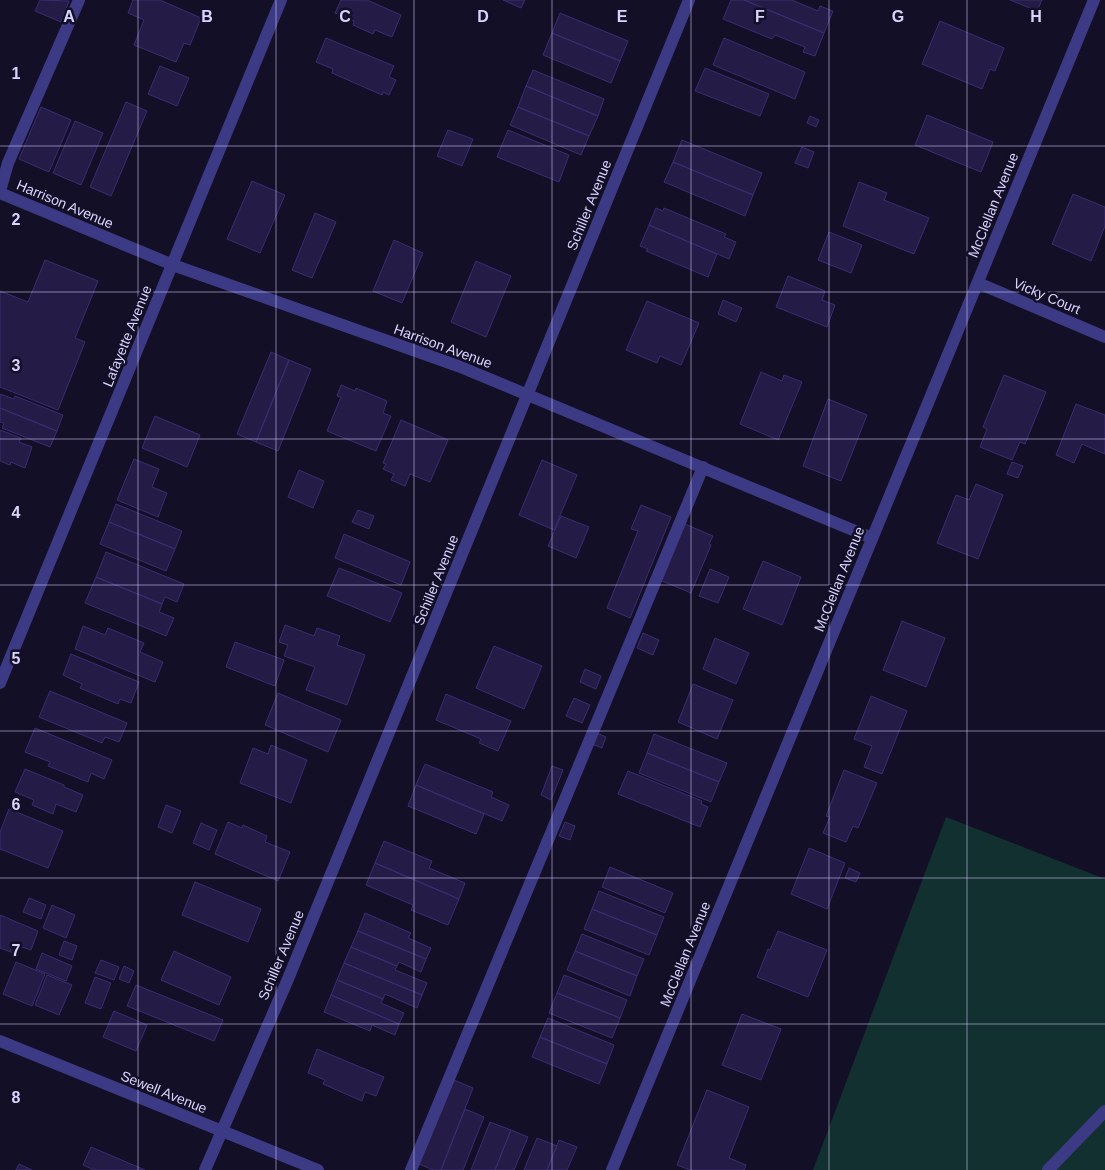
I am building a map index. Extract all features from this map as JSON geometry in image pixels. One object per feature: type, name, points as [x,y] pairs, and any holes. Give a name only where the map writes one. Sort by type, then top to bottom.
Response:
[{"type":"street","points":[[0,192],[8,163],[79,0]]},
{"type":"street","name":"Lafayette Avenue","points":[[0,683],[281,0]]},
{"type":"street","name":"Schiller Avenue","points":[[205,1170],[288,979],[689,0]]},
{"type":"street","name":"McClellan Avenue","points":[[612,1170],[1094,0]]},
{"type":"street","name":"Harrison Avenue","points":[[0,192],[173,265],[458,366],[872,538]]},
{"type":"street","name":"Vicky Court","points":[[978,283],[1105,336]]},
{"type":"street","points":[[411,1170],[703,467]]},
{"type":"street","name":"Sewell Avenue","points":[[0,1041],[318,1170]]},
{"type":"street","points":[[1048,1170],[1105,1111]]},
{"type":"green space","points":[[946,817],[1105,879],[1105,1170],[813,1170]]},
{"type":"building","points":[[40,0],[69,1],[61,22],[35,11]]},
{"type":"building","points":[[133,0],[160,0],[201,18],[190,45],[184,43],[176,62],[134,45],[144,20],[128,13]]},
{"type":"building","points":[[341,0],[367,0],[401,15],[392,37],[375,30],[373,34],[353,25],[354,21],[335,13]]},
{"type":"building","points":[[503,0],[525,0],[521,8]]},
{"type":"building","points":[[731,0],[744,0],[824,33],[815,56],[803,52],[805,47],[775,35],[772,39],[723,19]]},
{"type":"building","points":[[744,0],[792,0],[818,11],[820,6],[833,11],[824,33]]},
{"type":"building","points":[[1010,0],[1042,0],[1037,11]]},
{"type":"building","points":[[560,13],[628,41],[620,61],[552,33]]},
{"type":"building","points":[[940,21],[1004,48],[995,71],[990,69],[982,89],[922,64]]},
{"type":"building","points":[[552,33],[620,61],[611,83],[543,55]]},
{"type":"building","points":[[326,38],[394,66],[389,77],[396,80],[389,95],[383,92],[382,95],[332,73],[333,69],[316,62]]},
{"type":"building","points":[[724,38],[805,72],[795,99],[713,65]]},
{"type":"building","points":[[160,66],[189,78],[177,106],[148,94]]},
{"type":"building","points":[[705,68],[769,94],[760,116],[695,91]]},
{"type":"building","points":[[533,70],[604,99],[598,116],[526,86]]},
{"type":"building","points":[[526,86],[598,116],[589,136],[518,107]]},
{"type":"building","points":[[126,102],[147,111],[111,196],[90,187]]},
{"type":"building","points":[[41,107],[71,120],[49,172],[19,159]]},
{"type":"building","points":[[518,107],[589,136],[581,155],[510,125]]},
{"type":"building","points":[[927,115],[993,142],[981,172],[915,145]]},
{"type":"building","points":[[810,116],[819,120],[816,127],[807,123]]},
{"type":"building","points":[[75,121],[103,133],[81,185],[53,173]]},
{"type":"building","points":[[448,130],[473,139],[462,166],[437,156]]},
{"type":"building","points":[[508,130],[569,155],[559,182],[497,157]]},
{"type":"building","points":[[682,140],[762,173],[753,195],[673,162]]},
{"type":"building","points":[[802,147],[814,152],[808,168],[795,163]]},
{"type":"building","points":[[673,162],[753,195],[745,216],[664,182]]},
{"type":"building","points":[[252,181],[285,195],[260,253],[227,239]]},
{"type":"building","points":[[859,182],[887,193],[884,200],[929,218],[914,254],[843,226]]},
{"type":"building","points":[[1073,194],[1105,207],[1105,226],[1091,261],[1052,244]]},
{"type":"building","points":[[656,208],[663,211],[664,208],[726,234],[724,237],[736,242],[729,259],[649,225]]},
{"type":"building","points":[[315,213],[336,222],[312,278],[292,270]]},
{"type":"building","points":[[649,225],[717,254],[708,277],[646,251],[648,249],[640,246]]},
{"type":"building","points":[[829,232],[862,245],[851,273],[818,260]]},
{"type":"building","points":[[394,240],[423,253],[402,303],[373,291]]},
{"type":"building","points":[[45,260],[98,281],[75,338],[85,342],[58,410],[0,387],[0,291],[28,302]]},
{"type":"building","points":[[476,261],[511,276],[486,337],[451,322]]},
{"type":"building","points":[[788,276],[825,291],[822,300],[835,305],[827,327],[776,307]]},
{"type":"building","points":[[723,300],[742,308],[736,322],[718,314]]},
{"type":"building","points":[[647,301],[699,323],[681,365],[660,356],[657,363],[626,350]]},
{"type":"building","points":[[271,352],[289,360],[256,442],[237,434]]},
{"type":"building","points":[[289,360],[311,369],[278,451],[256,442]]},
{"type":"building","points":[[761,372],[782,381],[784,375],[802,382],[778,440],[740,424]]},
{"type":"building","points":[[1004,375],[1046,392],[1025,444],[1020,442],[1012,460],[980,447],[987,429],[983,427]]},
{"type":"building","points":[[341,385],[355,391],[356,388],[387,401],[383,413],[391,416],[376,451],[327,431],[341,397],[337,396]]},
{"type":"building","points":[[0,394],[14,399],[15,396],[63,415],[57,431],[0,408]]},
{"type":"building","points":[[828,399],[867,415],[841,481],[803,466]]},
{"type":"building","points":[[1076,404],[1105,415],[1105,454],[1082,444],[1074,463],[1056,455]]},
{"type":"building","points":[[0,408],[57,431],[50,447],[2,428],[4,423],[0,422]]},
{"type":"building","points":[[155,416],[200,435],[187,467],[142,448]]},
{"type":"building","points":[[401,420],[448,440],[430,482],[410,474],[405,486],[391,480],[394,474],[383,469],[386,464],[383,463]]},
{"type":"building","points":[[0,430],[21,438],[19,442],[32,447],[25,468],[11,462],[10,465],[0,461]]},
{"type":"building","points":[[134,459],[159,469],[152,487],[167,493],[158,517],[117,500]]},
{"type":"building","points":[[542,460],[577,475],[554,530],[519,515]]},
{"type":"building","points":[[1012,462],[1023,466],[1018,478],[1007,474]]},
{"type":"building","points":[[299,470],[324,481],[313,508],[288,497]]},
{"type":"building","points":[[976,484],[1003,495],[978,559],[937,543],[956,495],[969,500]]},
{"type":"building","points":[[116,504],[182,531],[175,549],[109,522]]},
{"type":"building","points":[[641,505],[671,517],[630,618],[607,608],[638,531],[631,529]]},
{"type":"building","points":[[358,510],[374,516],[369,529],[352,522]]},
{"type":"building","points":[[561,516],[589,527],[576,558],[548,546]]},
{"type":"building","points":[[109,522],[175,549],[166,571],[100,544]]},
{"type":"building","points":[[685,524],[713,536],[691,593],[660,580]]},
{"type":"building","points":[[344,534],[410,562],[401,585],[335,558]]},
{"type":"building","points":[[106,552],[184,584],[177,602],[165,597],[162,604],[96,577]]},
{"type":"building","points":[[763,561],[801,577],[782,625],[743,609]]},
{"type":"building","points":[[339,568],[402,593],[390,622],[327,596]]},
{"type":"building","points":[[710,569],[729,577],[718,603],[699,596]]},
{"type":"building","points":[[96,577],[162,604],[159,612],[174,618],[166,636],[85,603]]},
{"type":"building","points":[[902,621],[945,638],[926,687],[883,670]]},
{"type":"building","points":[[285,625],[314,636],[317,628],[340,636],[337,645],[365,655],[347,705],[306,690],[315,667],[284,656],[288,645],[279,642]]},
{"type":"building","points":[[83,626],[105,635],[108,628],[144,643],[140,652],[163,662],[155,682],[75,649]]},
{"type":"building","points":[[643,633],[659,640],[653,655],[637,648]]},
{"type":"building","points":[[715,638],[749,653],[736,684],[703,669]]},
{"type":"building","points":[[235,642],[284,660],[275,686],[226,667]]},
{"type":"building","points":[[494,646],[542,666],[524,709],[476,688]]},
{"type":"building","points":[[71,654],[139,682],[131,703],[120,699],[118,704],[80,688],[82,684],[63,675]]},
{"type":"building","points":[[585,669],[601,676],[596,689],[580,682]]},
{"type":"building","points":[[693,684],[733,700],[717,739],[678,722]]},
{"type":"building","points":[[50,691],[127,723],[119,742],[105,737],[102,743],[39,717]]},
{"type":"building","points":[[278,693],[341,720],[328,752],[265,725]]},
{"type":"building","points":[[446,694],[511,721],[498,751],[479,743],[481,739],[436,720]]},
{"type":"building","points":[[871,696],[907,711],[882,774],[864,767],[872,746],[854,739]]},
{"type":"building","points":[[574,698],[590,705],[582,723],[566,716]]},
{"type":"building","points":[[35,728],[112,760],[104,779],[91,773],[88,782],[48,766],[50,762],[25,752]]},
{"type":"building","points":[[597,733],[606,737],[602,748],[592,744]]},
{"type":"building","points":[[654,734],[727,763],[719,782],[647,753]]},
{"type":"building","points":[[271,745],[307,760],[291,803],[240,783],[253,748],[268,754]]},
{"type":"building","points":[[647,753],[719,782],[711,802],[639,773]]},
{"type":"building","points":[[425,764],[493,792],[491,797],[509,805],[502,821],[416,785]]},
{"type":"building","points":[[552,766],[563,770],[551,800],[541,795]]},
{"type":"building","points":[[25,769],[83,795],[76,812],[56,804],[53,814],[32,805],[34,800],[15,792]]},
{"type":"building","points":[[844,770],[877,783],[858,828],[853,826],[846,842],[823,833],[830,817],[826,816]]},
{"type":"building","points":[[628,771],[702,801],[701,804],[708,807],[700,827],[618,794]]},
{"type":"building","points":[[416,785],[484,814],[476,834],[408,806]]},
{"type":"building","points":[[166,805],[181,811],[172,833],[158,827]]},
{"type":"building","points":[[9,809],[63,831],[48,868],[0,849],[0,832]]},
{"type":"building","points":[[228,822],[242,828],[243,825],[267,836],[265,842],[290,852],[278,881],[215,854]]},
{"type":"building","points":[[565,822],[575,826],[570,840],[559,836]]},
{"type":"building","points":[[201,823],[217,830],[209,850],[193,843]]},
{"type":"building","points":[[384,841],[432,861],[429,868],[465,883],[459,899],[375,863]]},
{"type":"building","points":[[809,848],[845,863],[827,909],[791,894]]},
{"type":"building","points":[[375,863],[459,899],[448,925],[411,910],[413,905],[366,885]]},
{"type":"building","points":[[610,867],[673,893],[665,913],[602,887]]},
{"type":"building","points":[[849,868],[860,873],[856,882],[845,878]]},
{"type":"building","points":[[195,882],[261,909],[248,942],[182,915]]},
{"type":"building","points":[[599,891],[664,917],[657,935],[592,909]]},
{"type":"building","points":[[29,898],[46,905],[41,919],[23,912]]},
{"type":"building","points":[[52,905],[75,915],[66,938],[43,928]]},
{"type":"building","points":[[592,909],[657,935],[649,955],[584,929]]},
{"type":"building","points":[[365,913],[411,933],[408,938],[431,948],[426,959],[358,931]]},
{"type":"building","points":[[0,915],[38,931],[31,950],[19,946],[16,954],[0,948]]},
{"type":"building","points":[[358,931],[426,959],[421,972],[399,962],[397,966],[351,947]]},
{"type":"building","points":[[778,931],[827,950],[808,997],[757,977],[768,949],[770,950]]},
{"type":"building","points":[[582,934],[644,959],[637,976],[575,951]]},
{"type":"building","points":[[64,941],[77,946],[72,960],[59,955]]},
{"type":"building","points":[[351,947],[397,966],[395,970],[427,983],[422,995],[344,963]]},
{"type":"building","points":[[174,951],[231,977],[219,1005],[161,980]]},
{"type":"building","points":[[575,951],[637,976],[630,996],[567,970]]},
{"type":"building","points":[[42,953],[72,966],[66,981],[36,969]]},
{"type":"building","points":[[101,960],[119,967],[114,980],[95,973]]},
{"type":"building","points":[[16,962],[45,974],[32,1006],[3,994]]},
{"type":"building","points":[[344,963],[422,995],[417,1008],[385,994],[383,999],[337,980]]},
{"type":"building","points":[[124,966],[134,971],[129,983],[119,979]]},
{"type":"building","points":[[47,975],[72,985],[59,1015],[35,1005]]},
{"type":"building","points":[[564,975],[627,1000],[620,1018],[557,993]]},
{"type":"building","points":[[95,977],[111,983],[101,1009],[85,1003]]},
{"type":"building","points":[[337,980],[383,999],[381,1003],[404,1013],[399,1024],[331,995]]},
{"type":"building","points":[[136,985],[223,1020],[214,1041],[127,1006]]},
{"type":"building","points":[[557,993],[620,1018],[612,1038],[549,1013]]},
{"type":"building","points":[[331,995],[399,1024],[395,1035],[372,1025],[370,1031],[324,1012]]},
{"type":"building","points":[[114,1011],[147,1025],[136,1051],[103,1037]]},
{"type":"building","points":[[742,1014],[781,1029],[761,1080],[722,1065]]},
{"type":"building","points":[[548,1018],[614,1045],[607,1064],[540,1037]]},
{"type":"building","points":[[540,1037],[607,1064],[599,1084],[532,1057]]},
{"type":"building","points":[[317,1049],[384,1077],[376,1096],[365,1092],[362,1101],[323,1084],[325,1080],[308,1073]]},
{"type":"building","points":[[454,1080],[473,1088],[441,1170],[433,1170],[419,1164]]},
{"type":"building","points":[[707,1090],[749,1107],[729,1158],[746,1165],[744,1170],[690,1170],[677,1165]]},
{"type":"building","points":[[465,1109],[484,1117],[463,1170],[441,1170]]},
{"type":"building","points":[[490,1122],[511,1130],[495,1170],[471,1170]]},
{"type":"building","points":[[511,1130],[528,1137],[514,1170],[495,1170]]},
{"type":"building","points":[[537,1138],[557,1146],[547,1170],[524,1170]]},
{"type":"building","points":[[559,1140],[577,1147],[567,1170],[547,1170]]},
{"type":"building","points":[[91,1147],[145,1170],[94,1170],[83,1165]]},
{"type":"building","points":[[19,1164],[32,1170],[16,1170]]}]
